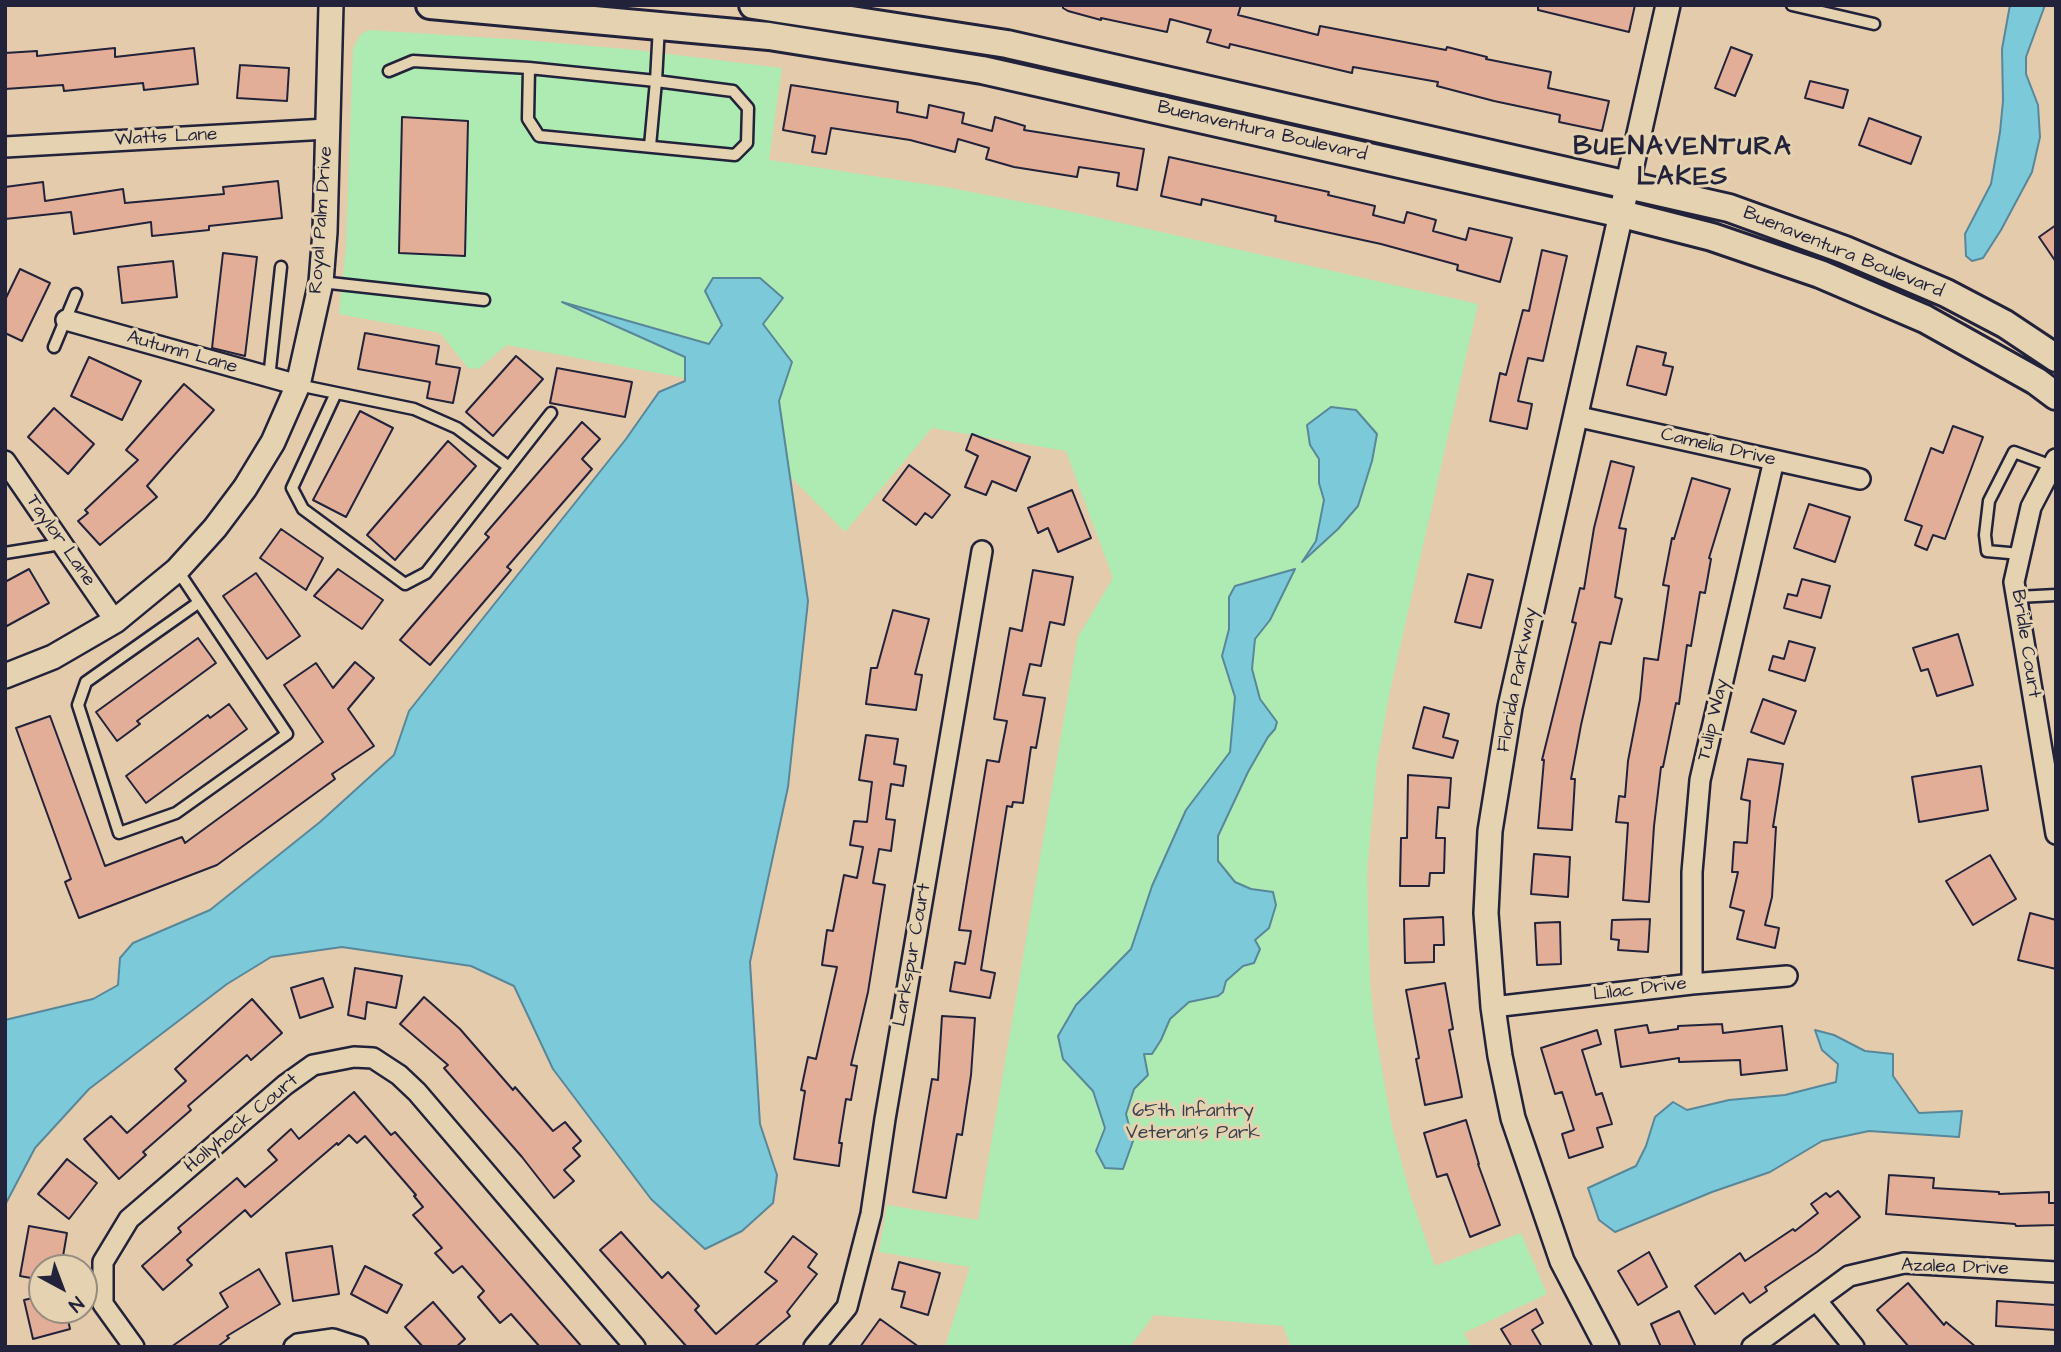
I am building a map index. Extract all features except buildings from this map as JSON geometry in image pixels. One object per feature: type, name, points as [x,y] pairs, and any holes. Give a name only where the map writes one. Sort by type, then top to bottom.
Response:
[{"type":"main road","name":"Buenaventura Boulevard","points":[[430,5],[769,36],[982,70],[1622,214],[1712,237],[1843,284],[1925,319],[2036,381],[2056,396]]},
{"type":"main road","name":"Buenaventura Boulevard","points":[[753,5],[1007,44],[1729,208],[1846,250],[1946,293],[2005,324],[2056,358]]},
{"type":"street","name":"Royal Palm Drive","points":[[5,676],[53,657],[115,621],[177,570],[215,528],[273,442],[298,385],[321,282],[331,5]]},
{"type":"street","name":"Florida Parkway","points":[[1607,1347],[1562,1261],[1513,1118],[1493,1007],[1486,913],[1490,831],[1510,707],[1668,5]]},
{"type":"street","name":"Watts Lane","points":[[5,147],[327,129]]},
{"type":"street","name":"Autumn Lane","points":[[66,320],[298,385]]},
{"type":"street","name":"Camelia Drive","points":[[1575,416],[1860,479]]},
{"type":"street","name":"Tulip Way","points":[[1692,984],[1692,872],[1700,780],[1774,460]]},
{"type":"street","name":"Taylor Lane","points":[[5,461],[115,621]]},
{"type":"street","name":"Bridle Court","points":[[2054,463],[2031,507],[2014,582],[2056,834]]},
{"type":"street","name":"Larkspur Court","points":[[814,1347],[847,1307],[871,1214],[889,1092],[982,551]]},
{"type":"street","name":"Lilac Drive","points":[[1493,1007],[1787,976]]},
{"type":"street","name":"Hollyhock Court","points":[[134,1347],[103,1304],[103,1262],[129,1219],[285,1085],[313,1065],[354,1058],[373,1058],[399,1075],[417,1092],[635,1347]]},
{"type":"street","name":"Azalea Drive","points":[[1752,1347],[1849,1276],[1904,1263],[2056,1272]]},
{"type":"street","points":[[1816,1300],[1854,1347]]},
{"type":"street","points":[[294,1347],[298,1344],[333,1339],[358,1347]]},
{"type":"lane","points":[[1792,5],[1874,24]]},
{"type":"lane","points":[[650,146],[659,26]]},
{"type":"lane","points":[[388,71],[413,61],[529,68],[733,91],[748,108],[747,143],[735,155],[539,135],[528,119],[529,68]]},
{"type":"lane","points":[[270,377],[281,267]]},
{"type":"lane","points":[[321,282],[484,300]]},
{"type":"lane","points":[[54,348],[76,294]]},
{"type":"lane","points":[[298,385],[414,409],[457,428],[509,467]]},
{"type":"lane","points":[[336,393],[292,488],[303,509],[405,584],[426,573],[551,413]]},
{"type":"lane","points":[[2021,554],[1987,551],[1985,535],[1989,501],[2014,452],[2054,463]]},
{"type":"lane","points":[[5,553],[61,544]]},
{"type":"lane","points":[[177,570],[287,734],[176,813],[119,833],[78,705],[86,682],[198,603]]},
{"type":"lane","points":[[2017,597],[2056,595]]},
{"type":"green space","name":"65th Infantry Veteran's Park","points":[[368,30],[636,50],[782,68],[769,160],[951,188],[1073,212],[1478,304],[1390,691],[1377,762],[1367,872],[1370,982],[1374,1023],[1392,1127],[1411,1197],[1435,1266],[1521,1233],[1547,1294],[1464,1333],[1471,1347],[1291,1347],[1283,1326],[1154,1315],[1130,1347],[945,1347],[970,1267],[879,1252],[887,1205],[978,1220],[1078,637],[1113,578],[1066,451],[932,428],[845,532],[695,380],[507,345],[478,369],[468,368],[440,333],[339,314],[346,247],[353,49],[360,35]]},
{"type":"water","points":[[2010,5],[2045,5],[2026,57],[2026,74],[2038,105],[2040,137],[2032,172],[2001,230],[1983,258],[1972,261],[1966,256],[1965,234],[1991,184],[2000,132],[2003,101],[2002,49]]},
{"type":"water","points":[[713,278],[760,278],[783,298],[763,324],[792,362],[779,401],[808,601],[788,787],[750,962],[760,1124],[777,1175],[773,1203],[742,1231],[705,1249],[651,1199],[553,1069],[514,986],[471,966],[342,947],[271,957],[227,984],[89,1089],[35,1148],[5,1205],[5,1020],[93,999],[118,985],[120,958],[133,943],[210,910],[320,822],[394,755],[409,711],[626,439],[659,392],[685,381],[685,357],[562,302],[709,344],[722,325],[705,291]]},
{"type":"water","points":[[1331,407],[1356,410],[1377,434],[1372,461],[1358,506],[1338,529],[1302,562],[1316,541],[1324,500],[1319,483],[1319,459],[1310,445],[1307,425]]},
{"type":"water","points":[[1295,569],[1270,620],[1255,639],[1252,669],[1260,699],[1277,722],[1275,729],[1248,772],[1218,836],[1218,861],[1235,882],[1251,889],[1273,892],[1276,905],[1269,928],[1255,940],[1260,949],[1254,963],[1243,966],[1226,981],[1223,992],[1218,996],[1189,1002],[1170,1019],[1152,1054],[1144,1054],[1148,1075],[1134,1089],[1126,1114],[1133,1141],[1123,1169],[1105,1168],[1096,1151],[1105,1128],[1093,1091],[1063,1059],[1058,1036],[1076,1005],[1131,949],[1152,886],[1186,810],[1230,752],[1235,697],[1222,656],[1229,629],[1229,597],[1235,586]]},
{"type":"water","points":[[1815,1030],[1834,1035],[1865,1051],[1893,1054],[1893,1076],[1919,1113],[1962,1111],[1959,1137],[1869,1131],[1822,1141],[1770,1172],[1712,1192],[1615,1232],[1599,1220],[1588,1188],[1636,1166],[1655,1117],[1673,1102],[1687,1110],[1729,1100],[1785,1095],[1836,1082],[1838,1064],[1822,1050]]},
{"type":"district","name":"BUENAVENTURA LAKES","points":[[1683,164]]}]
